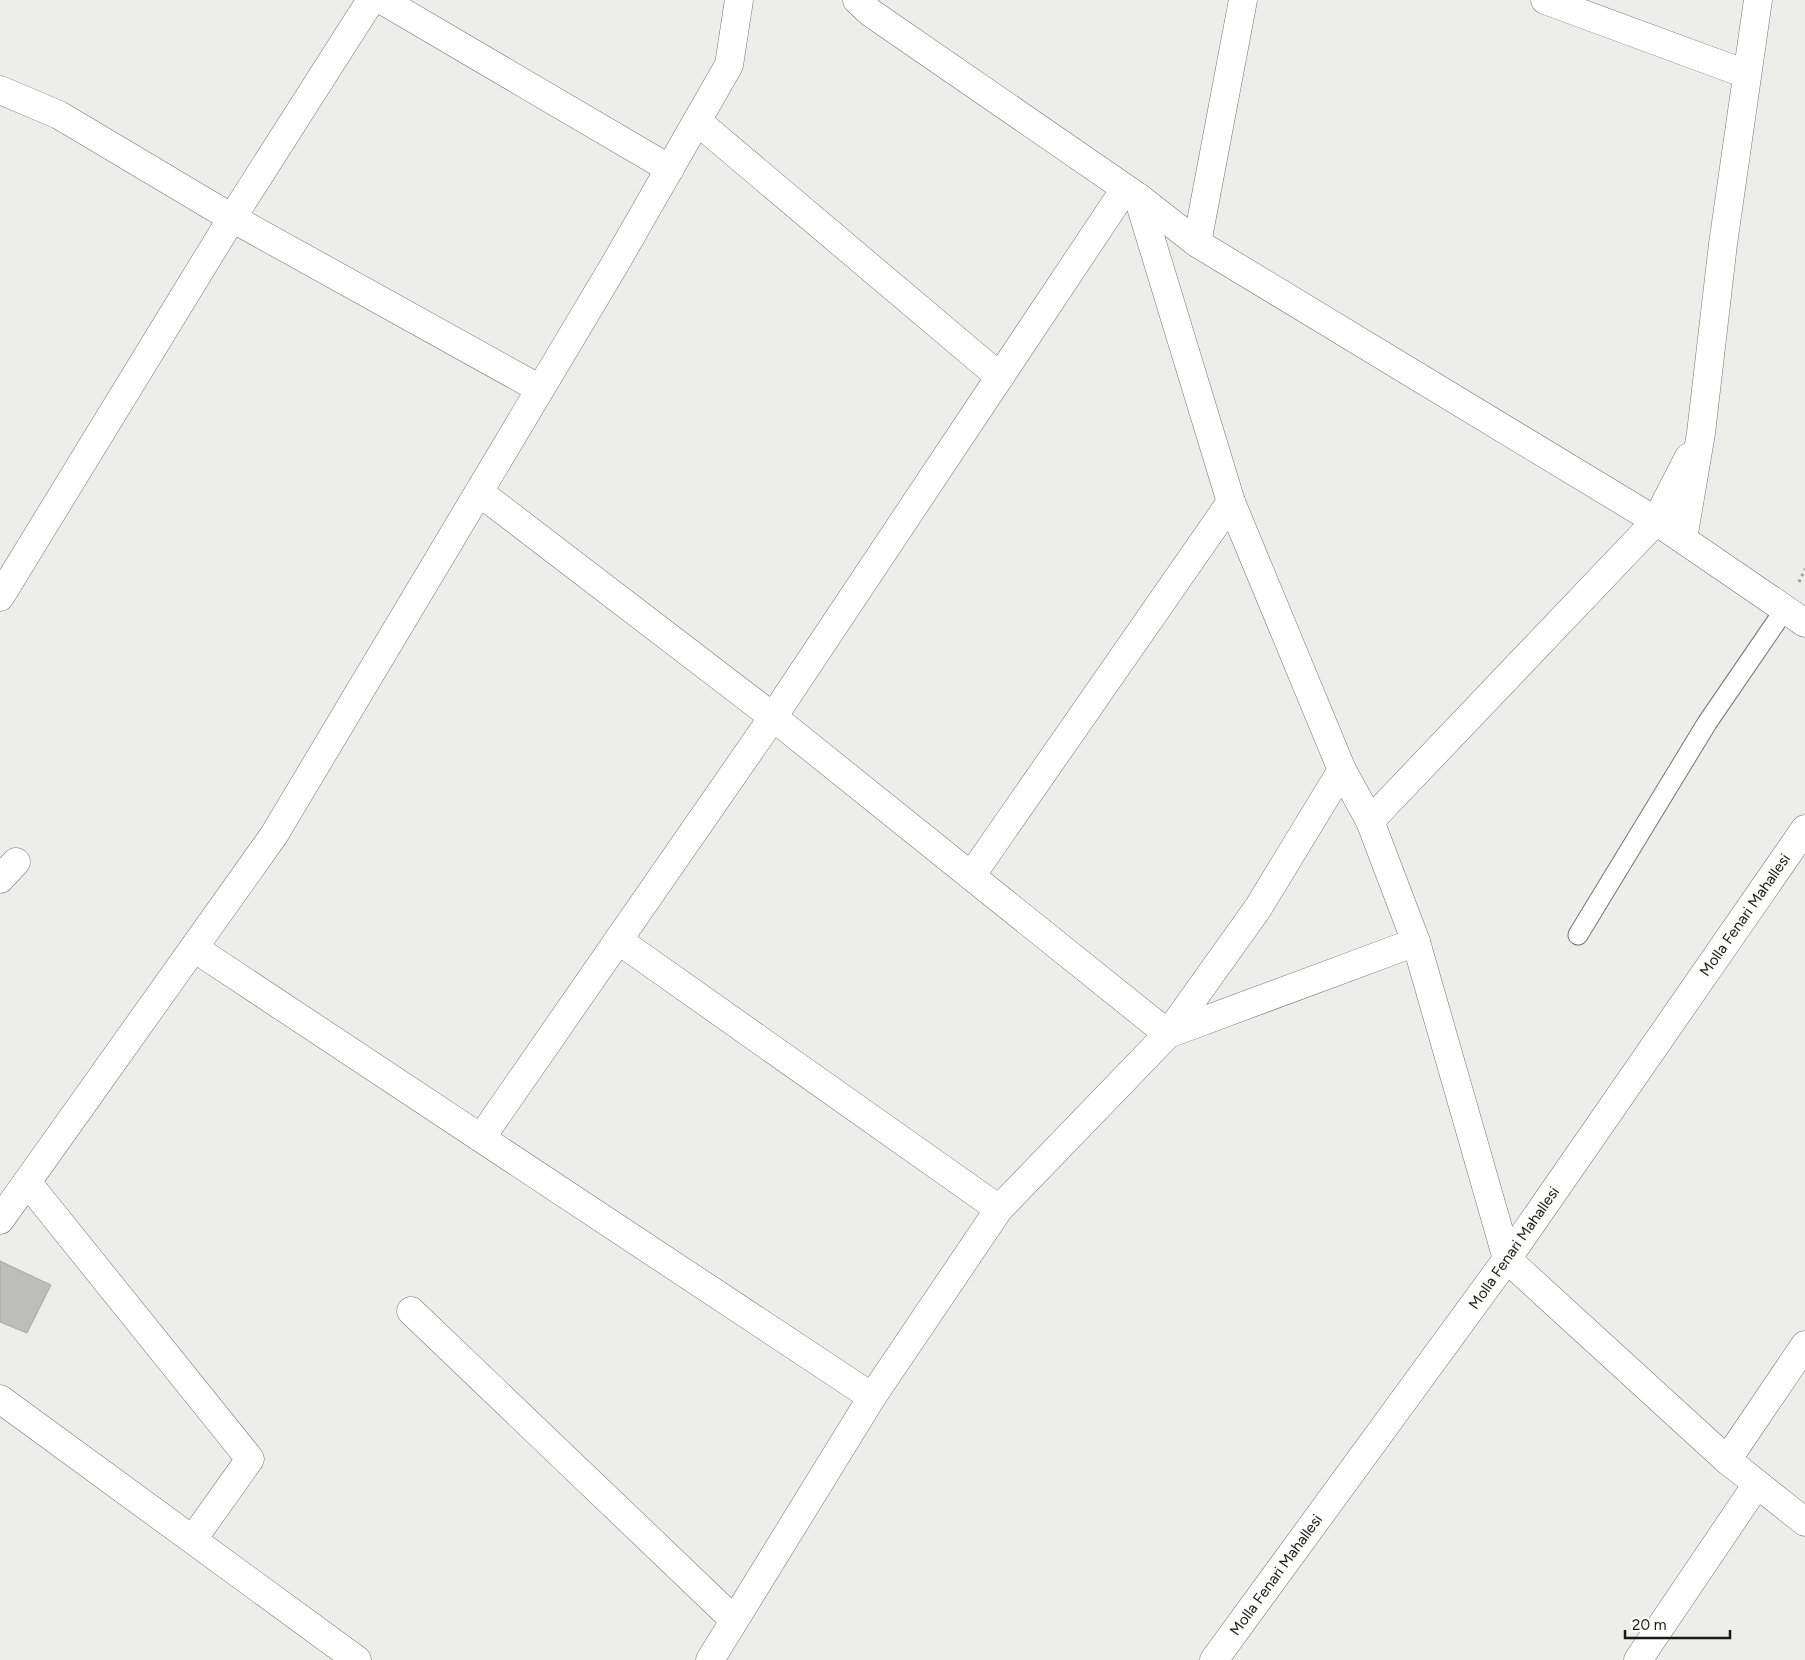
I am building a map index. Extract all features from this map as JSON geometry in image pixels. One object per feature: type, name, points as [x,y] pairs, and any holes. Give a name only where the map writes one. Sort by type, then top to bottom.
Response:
[{"type":"street","points":[[0,597],[232,218],[371,0]]},
{"type":"street","points":[[382,0],[670,169]]},
{"type":"street","points":[[0,1220],[274,835],[615,264],[729,65],[739,0]]},
{"type":"street","points":[[857,0],[871,13],[1131,193],[1197,243],[1656,521],[1795,616]]},
{"type":"street","points":[[1197,243],[1243,0]]},
{"type":"street","points":[[1545,0],[1746,74]]},
{"type":"street","points":[[1683,539],[1701,433],[1723,244],[1758,0]]},
{"type":"street","points":[[0,90],[59,115],[232,218],[540,389]]},
{"type":"street","points":[[697,122],[1000,377]]},
{"type":"street","points":[[481,1138],[773,717],[1000,377],[1131,193]]},
{"type":"street","points":[[1131,193],[1231,502],[1342,770],[1370,821],[1416,942],[1507,1259],[1727,1460],[1805,1522]]},
{"type":"street","points":[[1370,821],[1656,521],[1701,433]]},
{"type":"street","points":[[479,492],[773,717],[1168,1034]]},
{"type":"street","points":[[971,876],[1231,502]]},
{"type":"street","points":[[710,1660],[872,1398],[999,1209],[1168,1034],[1258,908],[1342,770]]},
{"type":"street","name":"Molla Fenari Mahallesi","points":[[1214,1660],[1507,1259],[1805,829]]},
{"type":"street","points":[[618,940],[999,1209]]},
{"type":"street","points":[[1168,1034],[1416,942]]},
{"type":"street","points":[[194,948],[872,1398]]},
{"type":"street","points":[[27,1182],[250,1459],[193,1539]]},
{"type":"street","points":[[411,1311],[734,1620]]},
{"type":"street","points":[[1727,1460],[1805,1345]]},
{"type":"street","points":[[0,1399],[357,1660]]},
{"type":"street","points":[[1638,1660],[1758,1484]]},
{"type":"lane","points":[[1578,935],[1707,723],[1795,616]]},
{"type":"building","points":[[0,1261],[51,1285],[27,1333],[0,1322]]}]
